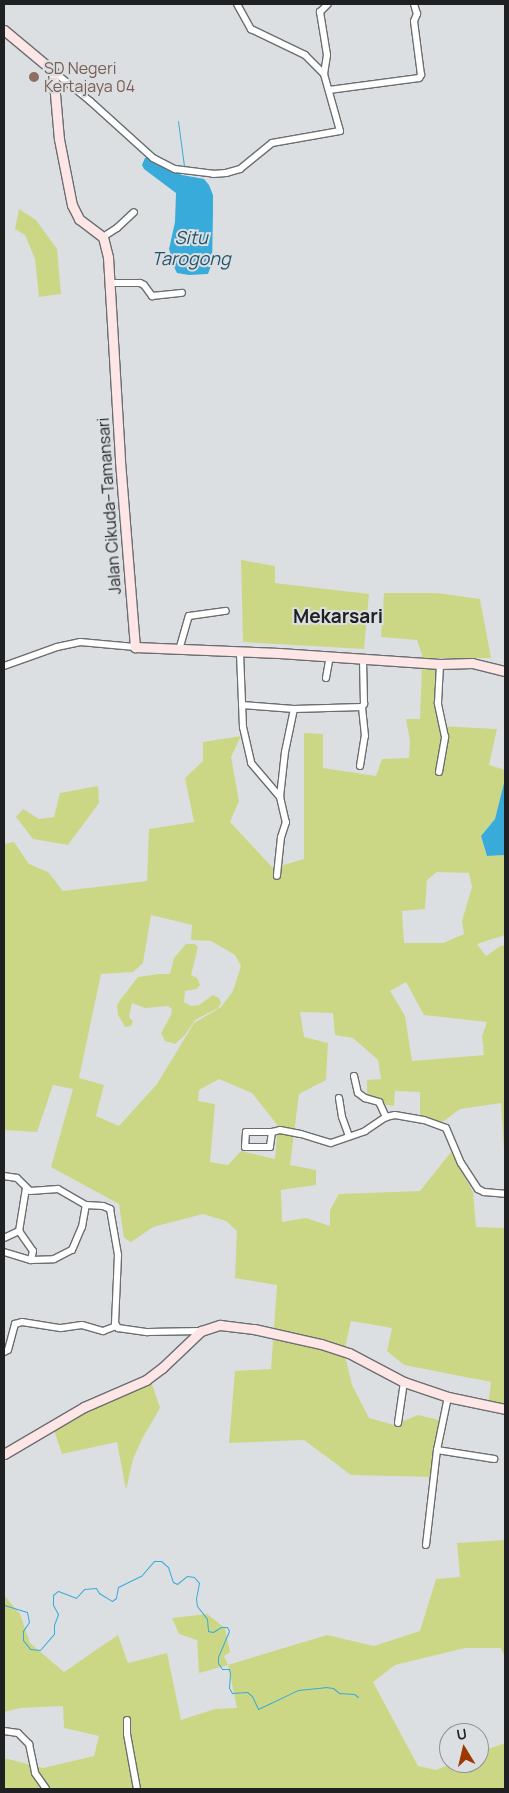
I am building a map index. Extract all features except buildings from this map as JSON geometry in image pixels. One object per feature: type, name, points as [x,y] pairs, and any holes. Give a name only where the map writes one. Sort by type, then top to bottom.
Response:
[{"type":"street","points":[[237,4],[251,28],[305,55],[324,74]]},
{"type":"street","points":[[4,30],[90,101],[153,158],[175,169],[213,174],[240,169],[272,144],[340,131],[324,74],[327,56],[320,12],[328,4]]},
{"type":"street","points":[[328,90],[419,78],[421,75],[414,20],[417,14],[414,4]]},
{"type":"street","points":[[53,71],[59,139],[72,205],[80,219],[103,237],[117,228],[134,212]]},
{"type":"street","name":"Jalan Cikuda–Tamansari","points":[[103,237],[108,257],[120,461],[135,647]]},
{"type":"street","points":[[110,283],[140,283],[144,285],[152,296],[182,293]]},
{"type":"street","points":[[179,650],[189,616],[226,611]]},
{"type":"street","points":[[4,666],[57,647],[80,642],[179,650],[330,656],[440,664],[482,664],[505,670]]},
{"type":"street","points":[[240,653],[243,726],[251,763],[280,797]]},
{"type":"street","points":[[326,678],[330,656]]},
{"type":"street","points":[[360,766],[364,736],[362,707],[364,704],[364,659]]},
{"type":"street","points":[[439,772],[444,736],[438,703],[440,664]]},
{"type":"street","points":[[242,705],[294,709],[362,707]]},
{"type":"street","points":[[276,876],[280,837],[286,822],[280,797],[285,752],[294,709]]},
{"type":"street","points":[[354,1076],[358,1093],[365,1098],[379,1102],[386,1117]]},
{"type":"street","points":[[339,1098],[342,1117],[349,1136]]},
{"type":"street","points":[[272,1132],[270,1147],[246,1147],[246,1132],[272,1132],[280,1130],[331,1143],[365,1131],[386,1117],[395,1115],[424,1120],[446,1128],[461,1163],[478,1188],[484,1192],[505,1194]]},
{"type":"street","points":[[4,1176],[17,1178],[26,1188],[34,1192],[58,1190],[86,1205],[103,1206],[110,1209],[113,1214],[118,1255],[116,1326]]},
{"type":"street","points":[[26,1188],[19,1231],[33,1250],[31,1260]]},
{"type":"street","points":[[4,1252],[31,1260],[54,1259],[72,1250],[82,1227],[86,1205]]},
{"type":"street","points":[[4,1238],[19,1231]]},
{"type":"street","points":[[4,1352],[8,1350],[16,1324],[22,1322],[61,1328],[82,1325],[104,1331],[116,1326],[124,1330],[201,1331],[220,1325],[237,1326],[321,1344],[349,1353],[404,1382],[448,1397],[505,1409]]},
{"type":"street","points":[[4,1453],[84,1407],[150,1378],[201,1331]]},
{"type":"street","points":[[398,1422],[404,1382]]},
{"type":"street","points":[[426,1545],[436,1450],[448,1397]]},
{"type":"street","points":[[436,1450],[494,1460]]},
{"type":"street","points":[[127,1720],[127,1734],[137,1789]]},
{"type":"street","points":[[4,1732],[18,1733],[29,1744],[35,1773],[46,1789]]},
{"type":"green space","points":[[19,209],[36,220],[57,249],[61,294],[39,297],[35,259],[25,235],[15,229]]},
{"type":"green space","points":[[241,560],[275,566],[275,583],[369,594],[364,649],[243,642]]},
{"type":"green space","points":[[384,593],[437,593],[480,599],[491,658],[423,658],[417,640],[381,637]]},
{"type":"green space","points":[[422,664],[441,664],[439,726],[497,729],[489,765],[505,770],[505,779],[495,819],[481,836],[487,856],[505,855],[505,935],[477,944],[486,956],[502,945],[505,946],[505,1167],[501,1103],[460,1109],[437,1126],[420,1118],[420,1092],[395,1091],[394,1106],[367,1102],[367,1080],[381,1079],[378,1060],[353,1038],[335,1035],[333,1013],[300,1012],[304,1037],[328,1043],[326,1080],[299,1094],[290,1165],[316,1170],[316,1185],[281,1190],[282,1222],[306,1218],[330,1226],[330,1210],[339,1194],[420,1191],[451,1152],[473,1192],[476,1227],[505,1228],[505,1409],[488,1407],[491,1382],[404,1365],[387,1351],[392,1328],[351,1321],[344,1352],[352,1385],[369,1418],[394,1425],[418,1415],[443,1421],[433,1477],[351,1475],[304,1440],[229,1443],[235,1371],[271,1369],[277,1285],[235,1278],[237,1231],[226,1221],[203,1214],[153,1227],[131,1242],[124,1238],[119,1204],[51,1167],[73,1089],[53,1085],[37,1132],[4,1130],[4,844],[14,842],[29,864],[48,872],[63,891],[147,881],[149,829],[194,822],[185,778],[203,761],[203,742],[241,736],[231,757],[239,801],[230,822],[273,868],[304,859],[304,733],[323,734],[323,768],[376,776],[382,759],[409,758],[410,741],[406,719],[420,719]],"holes":[[[437,872],[469,873],[472,887],[462,921],[464,934],[443,943],[404,943],[402,911],[425,909],[427,880]],[[151,915],[192,925],[191,940],[211,941],[235,955],[241,966],[233,991],[221,1007],[194,1023],[157,1084],[119,1126],[96,1116],[104,1085],[79,1078],[101,974],[133,972],[143,963]],[[406,982],[424,1015],[487,1022],[482,1036],[484,1055],[412,1061],[405,1016],[390,991]],[[219,1079],[252,1093],[278,1126],[275,1159],[241,1151],[228,1165],[210,1162],[215,1104],[198,1101],[199,1090]]]},
{"type":"green space","points":[[98,786],[99,803],[68,845],[33,839],[16,817],[23,809],[39,819],[54,817],[60,793]]},
{"type":"green space","points":[[186,944],[195,944],[198,947],[191,975],[197,978],[200,985],[197,989],[185,991],[184,1002],[191,1006],[199,1005],[213,995],[219,998],[221,1003],[218,1008],[195,1020],[185,1035],[175,1044],[165,1041],[161,1033],[171,1015],[172,1009],[168,1006],[145,1008],[132,1003],[129,1017],[133,1021],[131,1026],[125,1027],[118,1015],[117,1005],[120,1000],[138,977],[170,974],[174,958]]},
{"type":"green space","points":[[150,1378],[160,1408],[133,1459],[126,1490],[117,1442],[62,1454],[53,1427]]},
{"type":"green space","points":[[505,1540],[505,1658],[501,1648],[465,1648],[395,1665],[373,1682],[418,1766],[436,1770],[439,1769],[439,1773],[489,1773],[489,1749],[505,1743],[505,1789],[4,1789],[4,1758],[43,1768],[94,1756],[99,1736],[64,1728],[63,1706],[21,1708],[4,1712],[4,1595],[20,1614],[30,1643],[64,1672],[118,1635],[128,1663],[167,1653],[181,1720],[215,1709],[237,1708],[228,1665],[327,1635],[374,1646],[420,1631],[436,1579],[460,1577],[457,1543]]},
{"type":"green space","points":[[207,1614],[225,1628],[230,1652],[224,1656],[228,1665],[199,1673],[197,1640],[179,1634],[172,1618]]},
{"type":"water","name":"Situ Tarogong","points":[[145,158],[149,158],[182,175],[204,179],[209,185],[213,195],[213,214],[212,263],[208,274],[189,275],[177,273],[169,249],[175,222],[176,193],[144,169],[142,165]]},
{"type":"water","points":[[505,779],[505,855],[487,856],[481,836],[495,819]]},
{"type":"waterway","points":[[178,121],[184,166]]},
{"type":"waterway","points":[[4,1605],[27,1612],[29,1622],[23,1631],[23,1640],[30,1649],[40,1650],[54,1634],[54,1625],[58,1614],[53,1605],[53,1595],[58,1591],[76,1598],[84,1589],[96,1588],[99,1593],[112,1601],[116,1598],[118,1587],[141,1576],[154,1561],[161,1561],[168,1567],[173,1582],[177,1584],[187,1576],[194,1577],[199,1583],[196,1598],[197,1606],[207,1619],[208,1631],[213,1632],[221,1627],[227,1627],[229,1631],[218,1657],[218,1663],[222,1669],[229,1669],[229,1688],[232,1693],[247,1692],[252,1696],[258,1709],[298,1690],[325,1687],[333,1688],[339,1693],[354,1694],[358,1697]]},
{"type":"place","name":"SD Negeri Kertajaya 04","points":[[34,77]]},
{"type":"district","name":"Mekarsari","points":[[338,617]]}]
